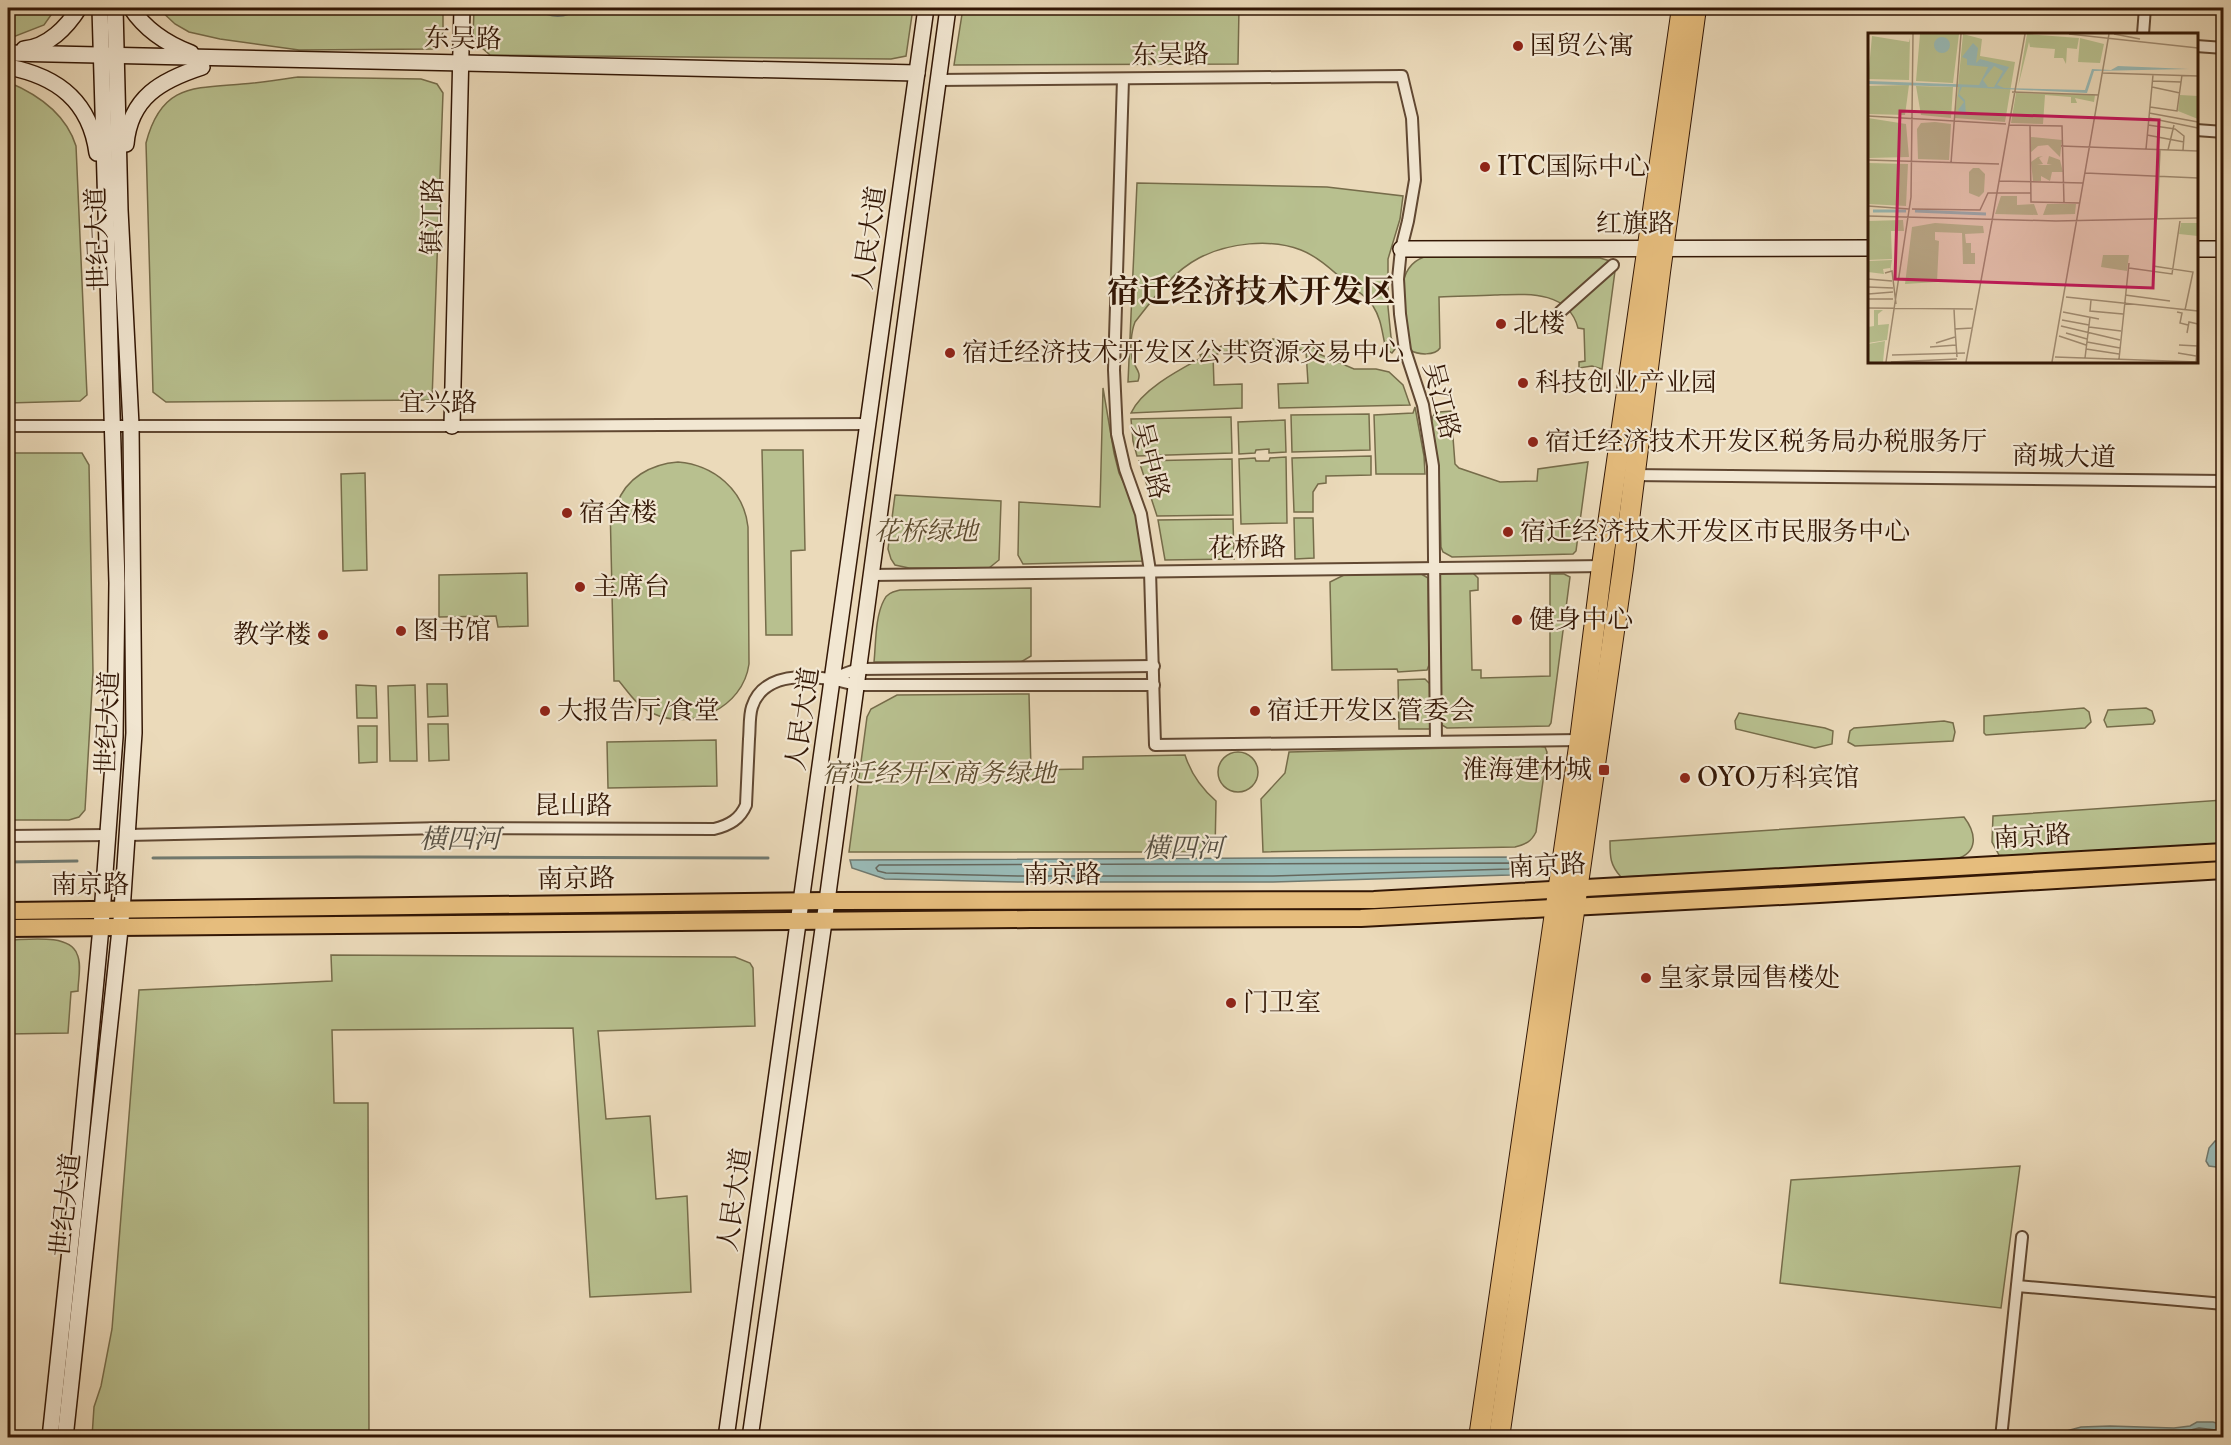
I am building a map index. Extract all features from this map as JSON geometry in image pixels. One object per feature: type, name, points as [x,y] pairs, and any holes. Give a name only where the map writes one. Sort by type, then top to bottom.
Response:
[{"type":"highway","points":[[1499,1437],[1566,899],[1580,740],[1602,566],[1624,474],[1655,248],[1682,8]]},
{"type":"highway","points":[[1655,248],[1696,8]]},
{"type":"highway","points":[[1479,1437],[1566,899],[1623,568],[1624,474]]},
{"type":"main road","name":"南京路","points":[[8,911],[101,919],[824,922],[1361,918],[1566,899],[2223,852]]},
{"type":"main road","name":"南京路","points":[[121,919],[802,901],[1566,899],[2223,870]]},
{"type":"main road","name":"南京路","points":[[8,928],[101,919]]},
{"type":"street","points":[[8,52],[31,48],[45,42],[61,31],[79,8]]},
{"type":"street","name":"世纪大道","points":[[100,8],[110,60]]},
{"type":"street","name":"世纪大道","points":[[50,1437],[74,1212],[115,737],[117,583],[110,60],[115,8]]},
{"type":"street","points":[[131,8],[146,26],[174,47],[202,62]]},
{"type":"street","name":"镇江路","points":[[452,426],[462,8]]},
{"type":"street","name":"人民大道","points":[[726,1437],[927,8]]},
{"type":"street","name":"人民大道","points":[[750,1437],[827,901],[948,8]]},
{"type":"street","points":[[2143,33],[2145,8]]},
{"type":"street","points":[[2198,46],[2223,48]]},
{"type":"street","name":"东吴路","points":[[8,52],[110,60]]},
{"type":"street","name":"东吴路","points":[[8,62],[110,60],[917,76]]},
{"type":"street","points":[[113,209],[127,135],[136,108],[143,99],[175,75],[202,62]]},
{"type":"street","points":[[8,67],[31,72],[60,86],[82,112],[95,139],[113,209]]},
{"type":"street","name":"东吴路","points":[[938,80],[1402,76]]},
{"type":"street","name":"吴江路","points":[[1402,76],[1412,118],[1415,180],[1401,249],[1398,279],[1405,351],[1423,405],[1433,466],[1436,741]]},
{"type":"street","name":"吴中路","points":[[1123,79],[1114,370],[1117,434],[1125,469],[1141,514],[1150,571],[1155,745],[1436,741]]},
{"type":"street","points":[[2198,130],[2223,132]]},
{"type":"street","name":"世纪大道","points":[[65,1437],[121,919],[134,733],[130,424],[113,209]]},
{"type":"street","name":"红旗路","points":[[1401,249],[1868,248]]},
{"type":"street","points":[[2198,249],[2223,249]]},
{"type":"street","points":[[1560,312],[1613,265]]},
{"type":"street","name":"宜兴路","points":[[8,426],[868,424]]},
{"type":"street","name":"商城大道","points":[[1624,474],[2223,481]]},
{"type":"street","name":"花桥路","points":[[870,574],[1602,566],[1623,568]]},
{"type":"street","points":[[832,678],[858,669],[1154,666]]},
{"type":"street","name":"昆山路","points":[[128,835],[443,828],[714,829],[735,821],[746,804],[752,707],[764,688],[777,681],[790,678],[832,678]]},
{"type":"street","points":[[832,678],[856,685],[1154,685]]},
{"type":"street","points":[[1436,741],[1580,740]]},
{"type":"street","points":[[8,836],[108,835]]},
{"type":"street","points":[[2001,1437],[2022,1238]]},
{"type":"street","points":[[2017,1286],[2223,1304]]},
{"type":"green space","points":[[8,8],[56,8],[44,25],[8,39]]},
{"type":"green space","points":[[158,8],[443,8],[443,33],[439,45],[432,49],[299,50],[220,39],[189,32],[175,24]]},
{"type":"green space","points":[[474,8],[913,8],[906,56],[891,59],[490,55],[473,40]]},
{"type":"green space","points":[[963,8],[1239,8],[1238,64],[954,65]]},
{"type":"green space","points":[[298,77],[421,79],[437,84],[443,93],[432,400],[166,402],[153,392],[146,143],[152,124],[160,110],[181,93],[208,87]]},
{"type":"green space","points":[[8,82],[49,106],[65,124],[76,146],[87,395],[80,401],[8,403]]},
{"type":"green space","points":[[1137,183],[1327,187],[1403,196],[1400,219],[1388,259],[1388,307],[1391,337],[1395,349],[1392,353],[1386,349],[1380,322],[1371,303],[1320,261],[1308,253],[1289,246],[1249,244],[1223,249],[1199,258],[1180,271],[1164,287],[1135,322],[1131,350],[1139,378],[1138,381],[1128,382]]},
{"type":"green space","points":[[1424,257],[1600,258],[1610,261],[1615,271],[1602,369],[1592,366],[1579,368],[1579,362],[1585,361],[1584,329],[1578,328],[1573,316],[1556,301],[1533,295],[1439,297],[1440,348],[1438,351],[1426,354],[1410,350],[1403,312],[1403,285],[1406,273],[1413,264]]},
{"type":"green space","points":[[1273,339],[1319,349],[1319,354],[1354,369],[1376,369],[1389,372],[1403,385],[1410,405],[1279,408],[1278,384],[1308,383],[1306,351],[1273,345]]},
{"type":"green space","points":[[1248,341],[1248,346],[1213,355],[1214,385],[1242,384],[1242,408],[1131,413],[1136,404],[1152,388],[1201,358],[1200,355],[1224,345]]},
{"type":"green space","points":[[1103,388],[1114,453],[1119,473],[1135,507],[1145,561],[1023,564],[1018,555],[1019,502],[1100,507]]},
{"type":"green space","points":[[1415,407],[1425,474],[1376,474],[1374,415],[1413,413]]},
{"type":"green space","points":[[1451,411],[1455,464],[1459,468],[1500,482],[1537,481],[1538,469],[1588,462],[1576,551],[1573,554],[1452,557],[1443,552],[1439,469],[1431,422],[1434,414]]},
{"type":"green space","points":[[1369,414],[1370,450],[1292,452],[1291,415]]},
{"type":"green space","points":[[1231,417],[1232,453],[1137,456],[1131,419]]},
{"type":"green space","points":[[1285,420],[1286,452],[1269,453],[1269,449],[1239,454],[1238,422]]},
{"type":"green space","points":[[762,450],[803,450],[805,550],[791,551],[792,635],[766,635]]},
{"type":"green space","points":[[8,453],[82,453],[89,465],[93,672],[85,810],[79,817],[69,820],[8,820]]},
{"type":"green space","points":[[1371,456],[1371,475],[1326,476],[1326,483],[1318,484],[1313,492],[1313,512],[1294,512],[1292,458]]},
{"type":"green space","points":[[1286,457],[1287,523],[1241,524],[1239,459],[1255,458],[1256,461],[1269,461],[1270,458]]},
{"type":"green space","points":[[1232,459],[1233,515],[1157,516],[1139,461]]},
{"type":"green space","points":[[678,462],[704,468],[725,482],[740,502],[748,527],[749,664],[745,680],[726,704],[713,712],[683,720],[652,713],[642,707],[619,681],[614,681],[610,504],[617,504],[633,480],[649,469]]},
{"type":"green space","points":[[365,473],[367,570],[343,571],[341,474]]},
{"type":"green space","name":"花桥绿地","points":[[895,495],[1001,501],[999,560],[989,568],[909,568],[895,565],[888,549]]},
{"type":"green space","points":[[1294,518],[1313,518],[1314,558],[1295,559]]},
{"type":"green space","points":[[1233,519],[1234,559],[1165,560],[1158,520]]},
{"type":"green space","points":[[1443,571],[1471,571],[1478,578],[1478,590],[1470,591],[1472,670],[1481,670],[1481,678],[1550,676],[1550,574],[1564,574],[1570,577],[1549,726],[1447,728],[1442,725],[1438,578]]},
{"type":"green space","points":[[1418,572],[1428,578],[1429,665],[1427,670],[1398,672],[1397,669],[1332,670],[1330,582],[1344,575]]},
{"type":"green space","points":[[527,573],[528,626],[498,627],[496,616],[439,617],[439,575]]},
{"type":"green space","points":[[1031,588],[1031,656],[1021,662],[874,662],[879,614],[885,598],[891,593],[900,590]]},
{"type":"green space","points":[[1425,679],[1430,684],[1431,729],[1399,729],[1398,680]]},
{"type":"green space","points":[[427,684],[447,684],[448,716],[428,717]]},
{"type":"green space","points":[[356,685],[376,686],[377,718],[357,718]]},
{"type":"green space","points":[[415,685],[417,761],[390,761],[388,686]]},
{"type":"green space","name":"宿迁经开区商务绿地","points":[[1029,694],[1031,770],[1083,769],[1083,757],[1185,755],[1197,780],[1216,801],[1215,852],[849,852],[867,717],[871,709],[897,695]]},
{"type":"green space","points":[[2084,708],[2089,712],[2091,722],[2085,728],[1986,735],[1984,733],[1984,716]]},
{"type":"green space","points":[[2146,708],[2152,711],[2155,721],[2153,724],[2107,727],[2104,720],[2108,710]]},
{"type":"green space","points":[[1739,713],[1825,728],[1833,731],[1832,744],[1815,748],[1736,729],[1735,721]]},
{"type":"green space","points":[[1944,721],[1953,723],[1955,732],[1953,741],[1855,746],[1848,742],[1850,731],[1854,728]]},
{"type":"green space","points":[[428,724],[448,724],[449,760],[429,761]]},
{"type":"green space","points":[[358,726],[377,726],[377,762],[359,763]]},
{"type":"green space","points":[[716,740],[717,786],[608,788],[607,742]]},
{"type":"green space","points":[[1545,747],[1547,752],[1536,832],[1522,845],[1515,847],[1263,852],[1261,799],[1285,773],[1289,752]]},
{"type":"green space","points":[[1238,752],[1246,753],[1252,758],[1257,764],[1257,780],[1252,786],[1246,791],[1238,792],[1230,791],[1224,786],[1219,780],[1218,772],[1219,764],[1224,758],[1230,753]]},
{"type":"green space","points":[[2223,800],[2223,840],[2215,844],[2008,856],[1999,855],[1992,842],[1993,816]]},
{"type":"green space","points":[[1964,817],[1973,836],[1972,848],[1956,859],[1621,877],[1613,865],[1611,856],[1610,841]]},
{"type":"green space","points":[[8,940],[56,940],[72,947],[77,954],[80,967],[78,991],[71,992],[68,1033],[8,1034]]},
{"type":"green space","points":[[331,955],[735,957],[750,963],[753,968],[755,1026],[598,1031],[606,1119],[650,1116],[656,1199],[687,1196],[691,1292],[590,1297],[573,1028],[332,1030],[334,1103],[368,1103],[369,1437],[92,1437],[94,1407],[101,1386],[112,1329],[139,990],[332,981]]},
{"type":"green space","points":[[2020,1166],[2001,1308],[1780,1283],[1791,1180]]},
{"type":"water","points":[[535,8],[570,8],[569,14],[556,16]]},
{"type":"water","points":[[1519,857],[1529,863],[1520,872],[1510,875],[1273,882],[1018,882],[885,879],[852,868],[850,860]]},
{"type":"water","points":[[2215,1141],[2223,1141],[2223,1168],[2209,1166],[2206,1161],[2209,1148]]},
{"type":"water","points":[[2197,1422],[2213,1422],[2223,1425],[2223,1437],[2007,1437],[2013,1432],[2059,1433],[2081,1427],[2110,1426],[2174,1428],[2190,1426]]},
{"type":"waterway","name":"横四河","points":[[153,858],[768,858]]},
{"type":"waterway","name":"横四河","points":[[8,862],[77,861]]},
{"type":"place","name":"国贸公寓","points":[[1518,46]]},
{"type":"place","name":"ITC国际中心","points":[[1485,167]]},
{"type":"place","name":"北楼","points":[[1501,324]]},
{"type":"place","name":"宿迁经济技术开发区公共资源交易中心","points":[[950,353]]},
{"type":"place","name":"科技创业产业园","points":[[1523,383]]},
{"type":"place","name":"宿迁经济技术开发区税务局办税服务厅","points":[[1533,442]]},
{"type":"place","name":"宿舍楼","points":[[567,513]]},
{"type":"place","name":"宿迁经济技术开发区市民服务中心","points":[[1508,532]]},
{"type":"place","name":"主席台","points":[[580,587]]},
{"type":"place","name":"健身中心","points":[[1517,620]]},
{"type":"place","name":"图书馆","points":[[401,631]]},
{"type":"place","name":"教学楼","points":[[323,635]]},
{"type":"place","name":"大报告厅/食堂","points":[[545,711]]},
{"type":"place","name":"宿迁开发区管委会","points":[[1255,711]]},
{"type":"place","name":"淮海建材城","points":[[1604,770]]},
{"type":"place","name":"OYO万科宾馆","points":[[1685,778]]},
{"type":"place","name":"皇家景园售楼处","points":[[1646,978]]},
{"type":"place","name":"门卫室","points":[[1231,1003]]},
{"type":"district","name":"宿迁经济技术开发区","points":[[1251,292]]}]
